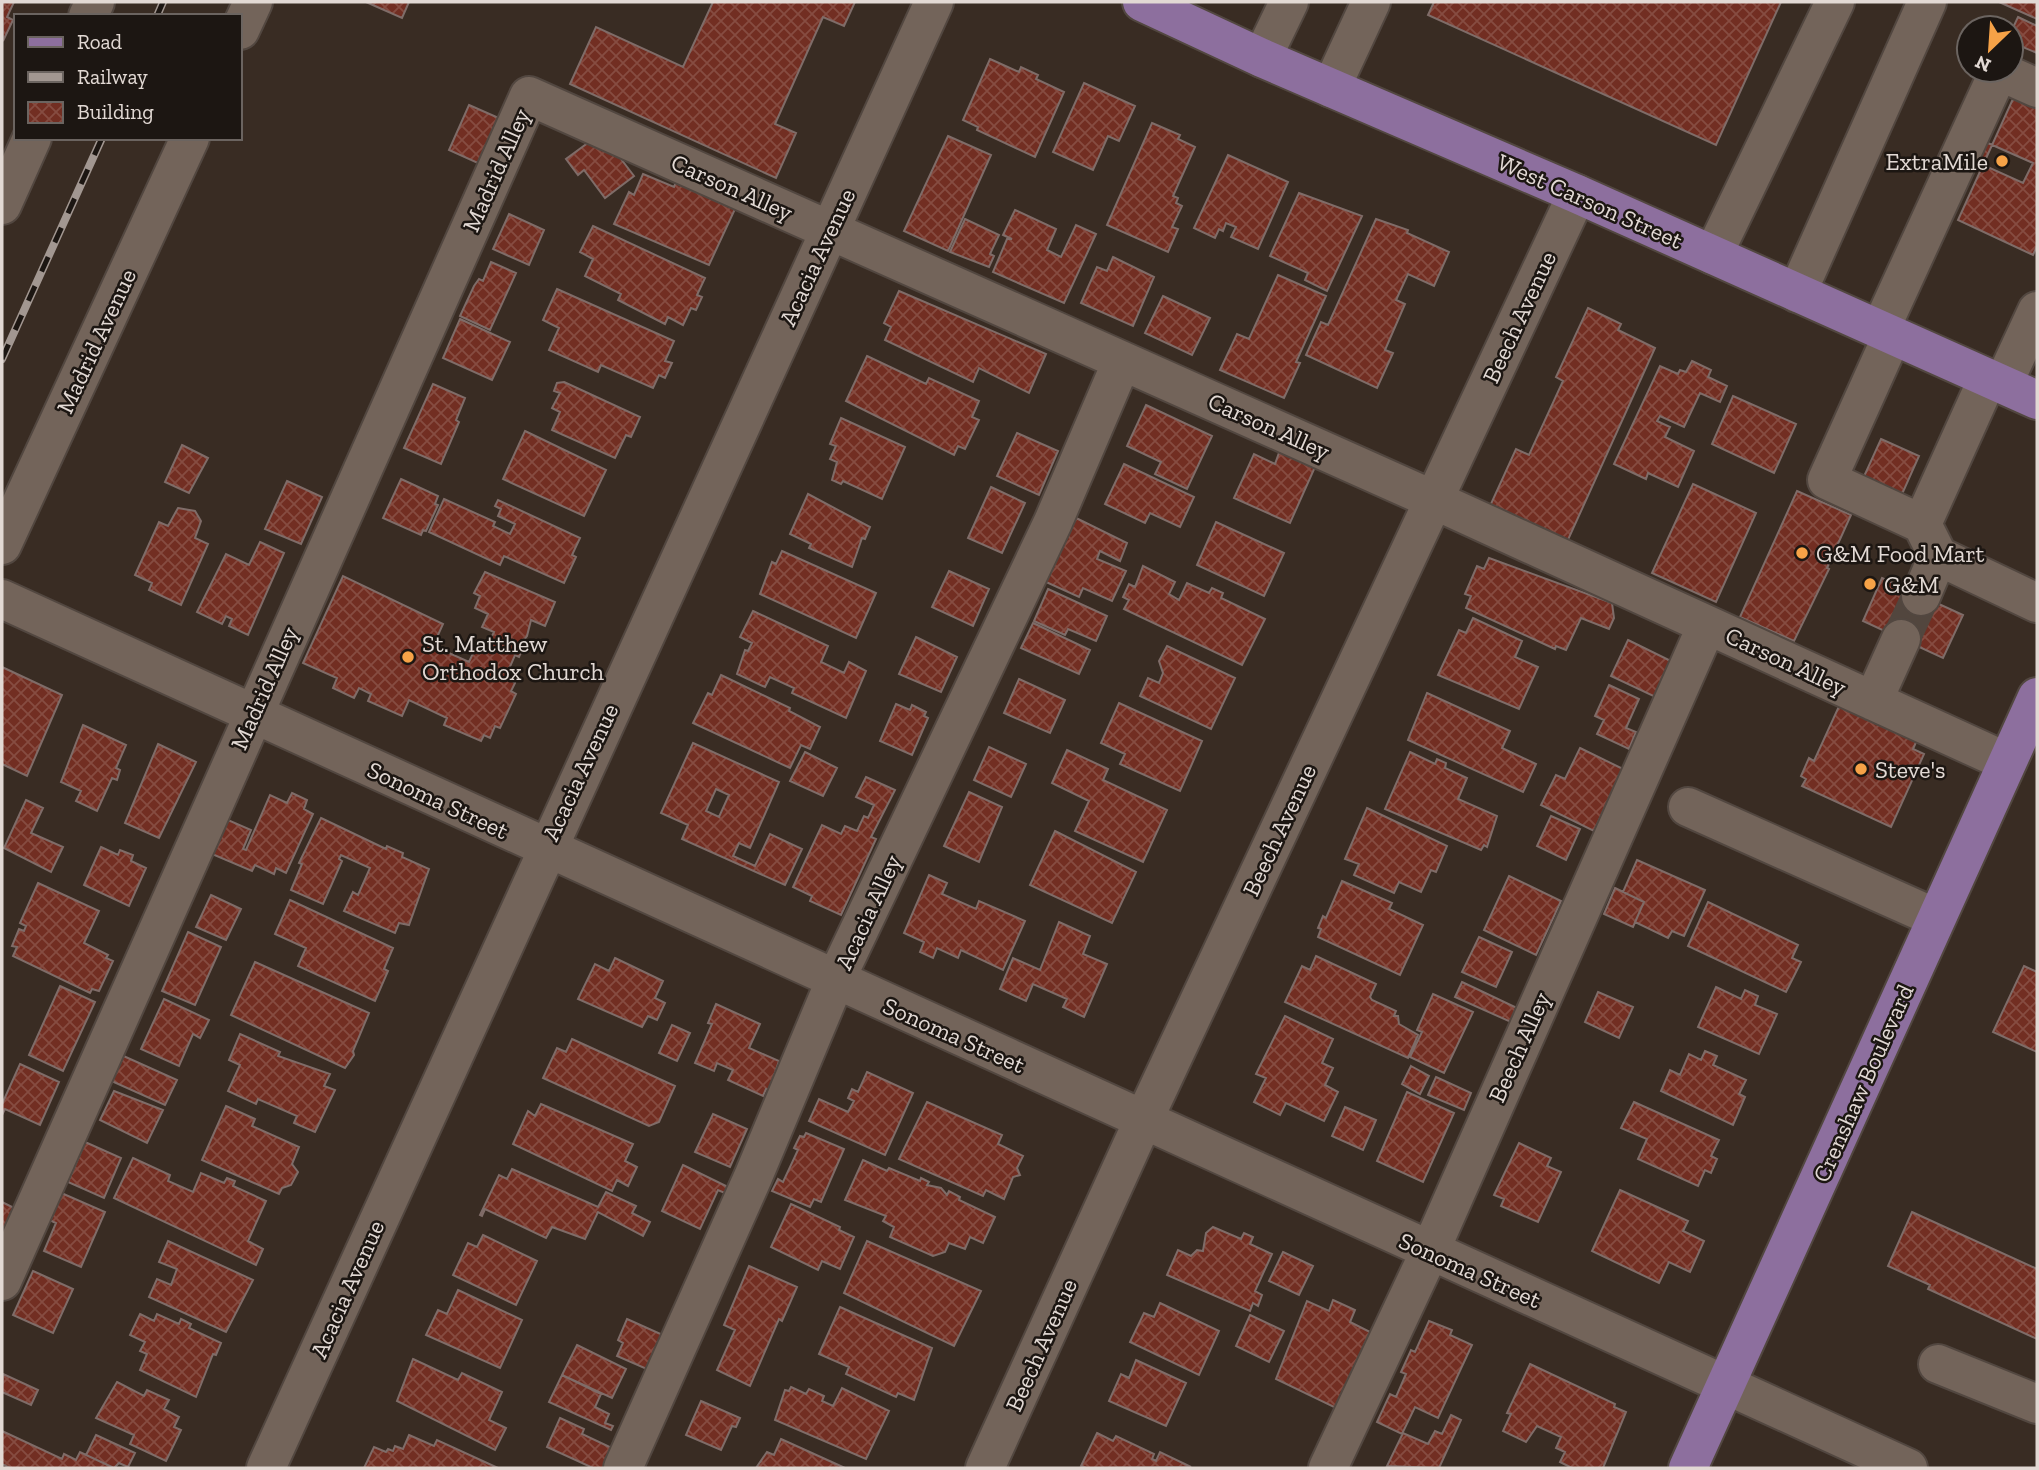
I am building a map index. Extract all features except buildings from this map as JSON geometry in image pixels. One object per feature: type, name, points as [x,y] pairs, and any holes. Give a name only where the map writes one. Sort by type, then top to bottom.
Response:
[{"type":"main road","name":"West Carson Street","points":[[1142,2],[1262,58],[1577,194],[2010,388]]},
{"type":"main road","name":"Crenshaw Boulevard","points":[[1688,1468],[1936,918],[2026,732]]},
{"type":"street","points":[[242,26],[253,2]]},
{"type":"street","name":"Acacia Avenue","points":[[266,1468],[545,849],[934,2]]},
{"type":"street","points":[[1262,58],[1289,2]]},
{"type":"street","points":[[1331,88],[1371,2]]},
{"type":"street","points":[[1713,255],[1835,2]]},
{"type":"street","points":[[1797,293],[1927,2]]},
{"type":"street","points":[[2037,88],[1999,71],[1886,333],[1827,480],[2037,603]]},
{"type":"street","name":"Carson Alley","points":[[529,96],[1434,499],[1873,701],[2026,732]]},
{"type":"street","name":"Madrid Alley","points":[[2,1281],[529,96]]},
{"type":"street","points":[[2,205],[31,140]]},
{"type":"street","name":"Madrid Avenue","points":[[2,545],[189,140]]},
{"type":"street","name":"Beech Avenue","points":[[985,1468],[1143,1121],[1577,194]]},
{"type":"street","points":[[1921,596],[1930,540],[2010,388],[2037,311]]},
{"type":"street","name":"Acacia Alley","points":[[623,1468],[753,1177],[835,981],[1053,522],[1122,361]]},
{"type":"street","name":"Sonoma Street","points":[[2,598],[545,849],[1908,1468]]},
{"type":"street","name":"Beech Alley","points":[[1328,1468],[1430,1251],[1707,625]]},
{"type":"street","points":[[1873,701],[1901,639]]},
{"type":"street","points":[[1688,807],[1936,918]]},
{"type":"street","points":[[1938,1364],[2037,1404]]},
{"type":"tunnel","points":[[1901,639],[1921,596]]},
{"type":"railway","points":[[158,14],[163,2]]},
{"type":"railway","points":[[2,359],[101,140]]},
{"type":"place","name":"ExtraMile","points":[[2002,161]]},
{"type":"place","name":"G&M Food Mart","points":[[1802,553]]},
{"type":"place","name":"G&M","points":[[1870,584]]},
{"type":"place","name":"St. Matthew Orthodox Church","points":[[408,657]]},
{"type":"place","name":"Steve's","points":[[1861,769]]}]
